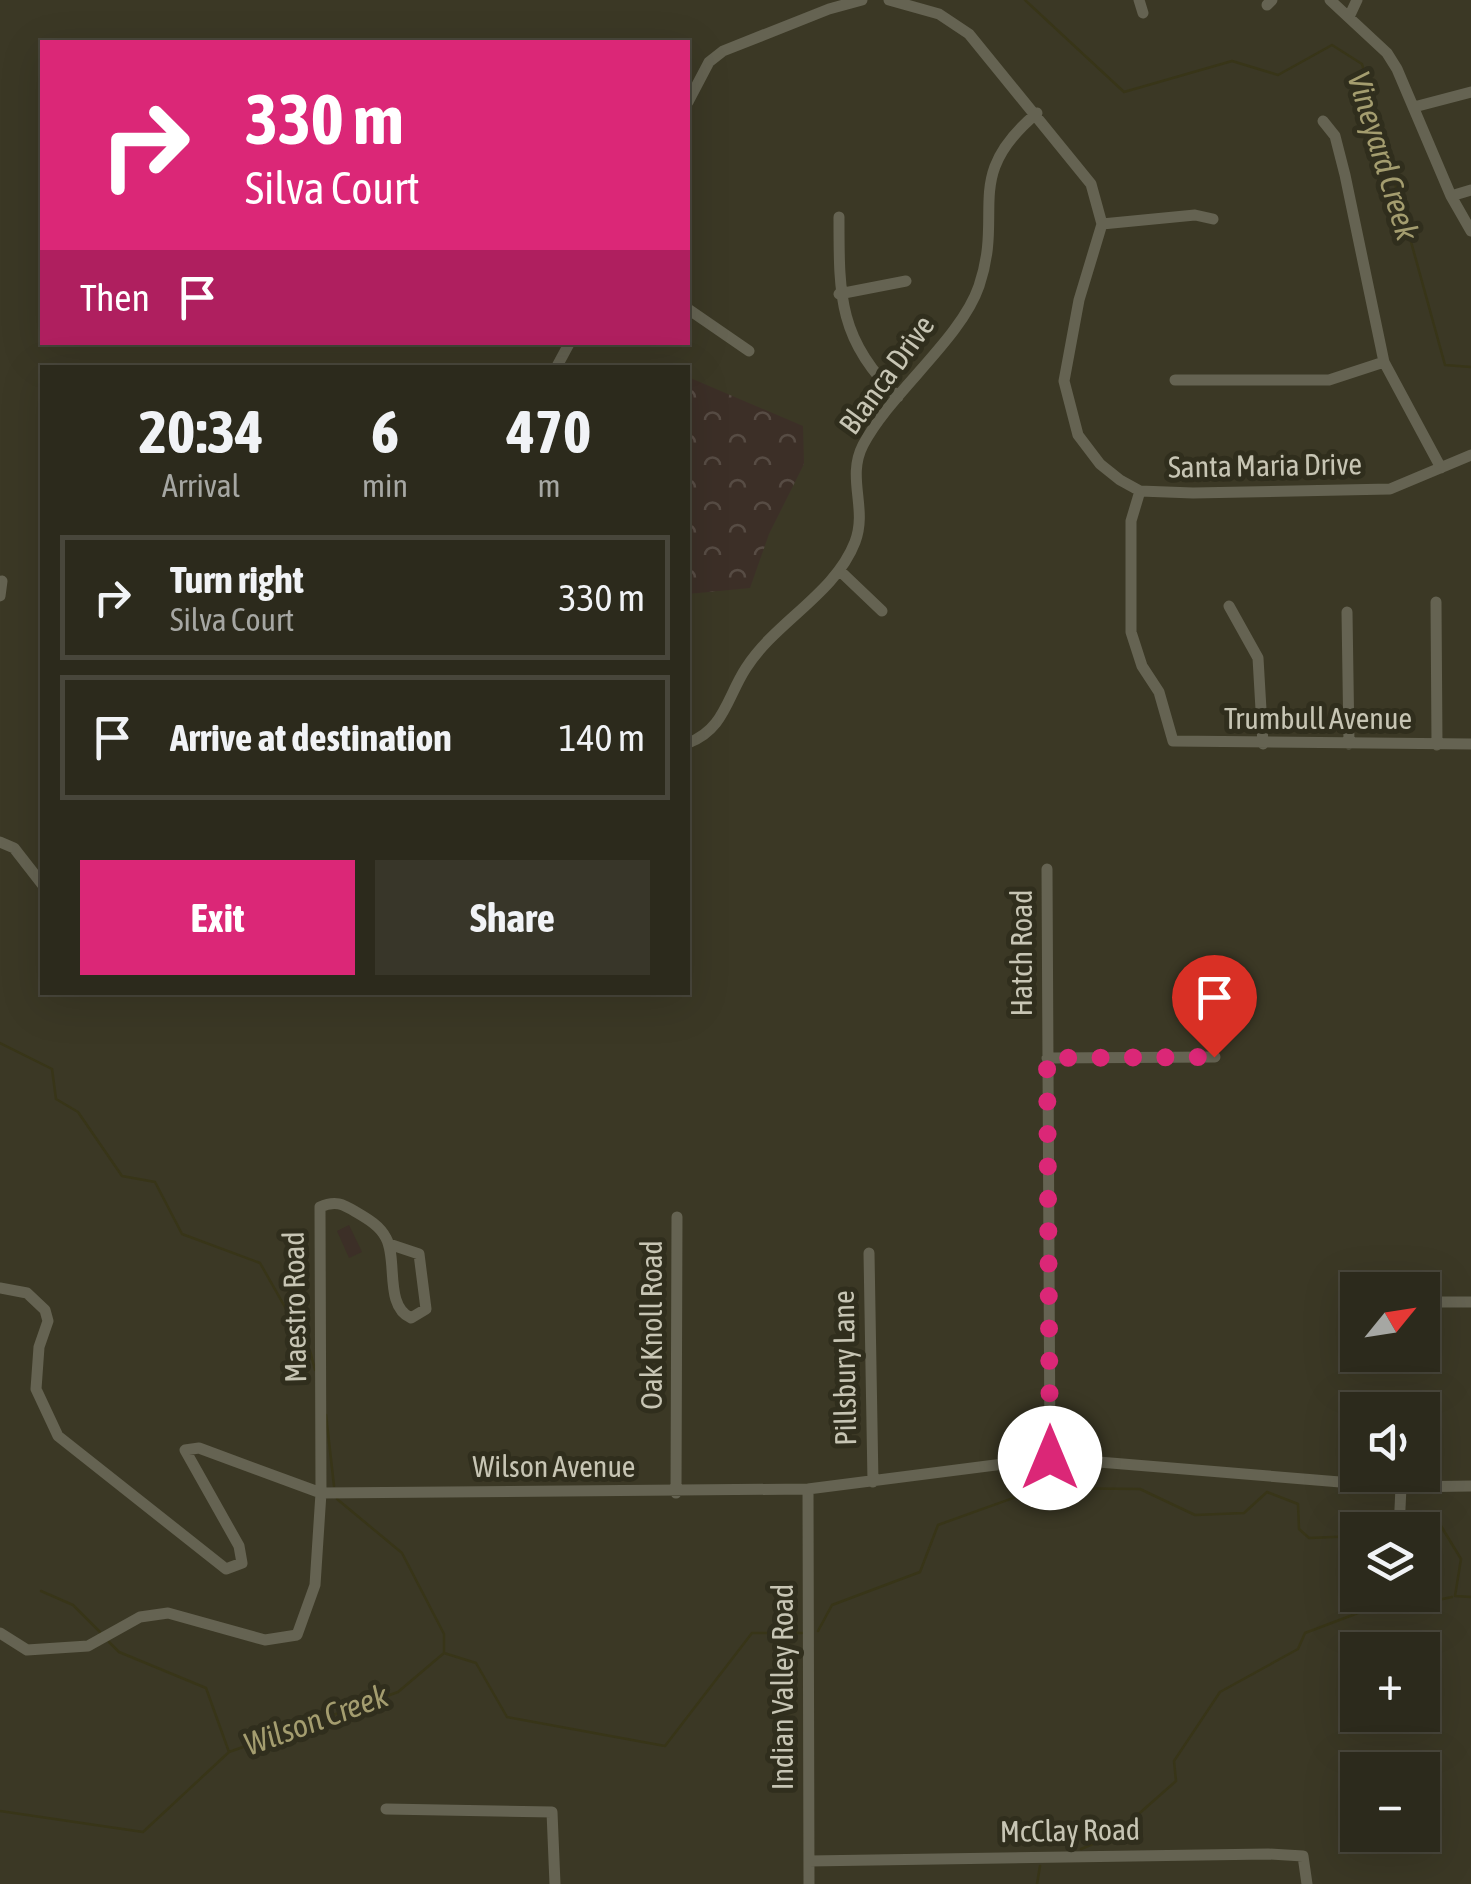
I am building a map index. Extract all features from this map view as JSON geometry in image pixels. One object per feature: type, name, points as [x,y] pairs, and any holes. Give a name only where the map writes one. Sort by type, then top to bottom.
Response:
[{"type":"street","points":[[690,98],[709,62],[723,51],[828,8],[862,0]]},
{"type":"street","points":[[888,0],[921,7],[954,22],[978,43],[1090,184],[1102,224],[1195,215],[1213,219]]},
{"type":"street","points":[[1139,0],[1143,14]]},
{"type":"street","points":[[1330,0],[1387,53],[1451,196],[1471,231]]},
{"type":"street","points":[[1350,17],[1356,0]]},
{"type":"street","points":[[1414,107],[1471,92]]},
{"type":"street","name":"Blanca Drive","points":[[690,742],[716,725],[755,655],[839,570],[860,525],[856,462],[864,443],[973,300],[985,260],[992,170],[1006,140],[1037,114]]},
{"type":"street","points":[[1323,121],[1336,136],[1384,362],[1441,468]]},
{"type":"street","points":[[1451,196],[1471,190]]},
{"type":"street","points":[[838,217],[840,294],[862,357],[898,397]]},
{"type":"street","name":"Santa Maria Drive","points":[[1102,224],[1080,300],[1064,381],[1066,400],[1087,449],[1120,480],[1140,491],[1390,489],[1471,455]]},
{"type":"street","points":[[840,294],[906,282]]},
{"type":"street","points":[[690,310],[749,352]]},
{"type":"street","points":[[1175,380],[1329,380],[1384,362]]},
{"type":"street","name":"Trumbull Avenue","points":[[1140,491],[1130,521],[1132,632],[1142,666],[1168,715],[1169,735],[1181,744],[1471,744]]},
{"type":"street","points":[[839,570],[882,611]]},
{"type":"street","points":[[0,596],[2,580]]},
{"type":"street","points":[[1436,602],[1437,744]]},
{"type":"street","points":[[1229,606],[1258,658],[1263,744]]},
{"type":"street","points":[[1347,612],[1348,744]]},
{"type":"street","points":[[0,842],[14,848],[40,881]]},
{"type":"street","name":"Hatch Road","points":[[1047,869],[1050,1458]]},
{"type":"street","points":[[1047,1058],[1214,1057]]},
{"type":"street","name":"Maestro Road","points":[[322,1493],[320,1207],[335,1202],[371,1221],[389,1244],[399,1306],[404,1315],[420,1315],[426,1309],[419,1254],[389,1244]]},
{"type":"street","name":"Oak Knoll Road","points":[[676,1493],[677,1217]]},
{"type":"street","name":"Pillsbury Lane","points":[[869,1253],[873,1482]]},
{"type":"street","name":"Wilson Avenue","points":[[0,1288],[27,1293],[45,1310],[48,1321],[39,1347],[36,1390],[58,1436],[226,1569],[242,1563],[239,1546],[185,1450],[199,1448],[322,1493],[808,1489],[1050,1458],[1340,1482]]},
{"type":"street","points":[[1440,1302],[1471,1302]]},
{"type":"street","name":"Wilson Avenue","points":[[1440,1486],[1471,1486]]},
{"type":"street","name":"Indian Valley Road","points":[[808,1489],[810,1884]]},
{"type":"street","points":[[0,1633],[27,1650],[96,1644],[115,1628],[140,1617],[168,1613],[265,1640],[297,1636],[315,1585],[322,1493]]},
{"type":"street","points":[[386,1808],[552,1812],[556,1884]]},
{"type":"street","name":"McClay Road","points":[[809,1862],[1268,1854],[1303,1856],[1306,1884]]},
{"type":"green space","points":[[690,378],[803,426],[804,464],[769,534],[750,588],[690,594]]},
{"type":"green space","points":[[349,1225],[362,1252],[349,1258],[337,1231]]},
{"type":"waterway","name":"Vineyard Creek","points":[[1025,0],[1124,92],[1232,61],[1278,75],[1332,45],[1362,64],[1445,365],[1471,367]]},
{"type":"waterway","points":[[0,1043],[52,1069],[56,1099],[78,1112],[122,1176],[155,1182],[182,1234],[260,1263],[310,1351],[315,1370]]},
{"type":"waterway","points":[[326,1415],[334,1486]]},
{"type":"waterway","name":"Wilson Creek","points":[[818,1631],[832,1605],[920,1572],[938,1525],[1041,1488],[1140,1489],[1195,1515],[1244,1513],[1267,1492],[1298,1504],[1299,1529],[1309,1538],[1340,1537]]},
{"type":"waterway","points":[[337,1499],[402,1553],[444,1634],[444,1652]]},
{"type":"waterway","name":"Wilson Creek","points":[[1440,1526],[1461,1559],[1455,1596],[1471,1597]]},
{"type":"waterway","points":[[41,1591],[73,1605],[100,1632]]},
{"type":"waterway","points":[[1440,1600],[1452,1597]]},
{"type":"waterway","points":[[1081,1849],[1100,1841],[1106,1828],[1116,1834],[1176,1781],[1174,1761],[1220,1692],[1298,1649],[1305,1633],[1365,1612]]},
{"type":"waterway","name":"Wilson Creek","points":[[0,1811],[143,1832],[229,1752],[398,1692],[444,1653],[476,1663],[507,1717],[665,1746],[752,1633],[802,1633]]},
{"type":"waterway","points":[[109,1642],[119,1652],[206,1688],[229,1752]]},
{"type":"waterway","points":[[1037,1884],[1040,1866]]},
{"type":"route","points":[[1050,1458],[1047,1058],[1214,1057]]}]
